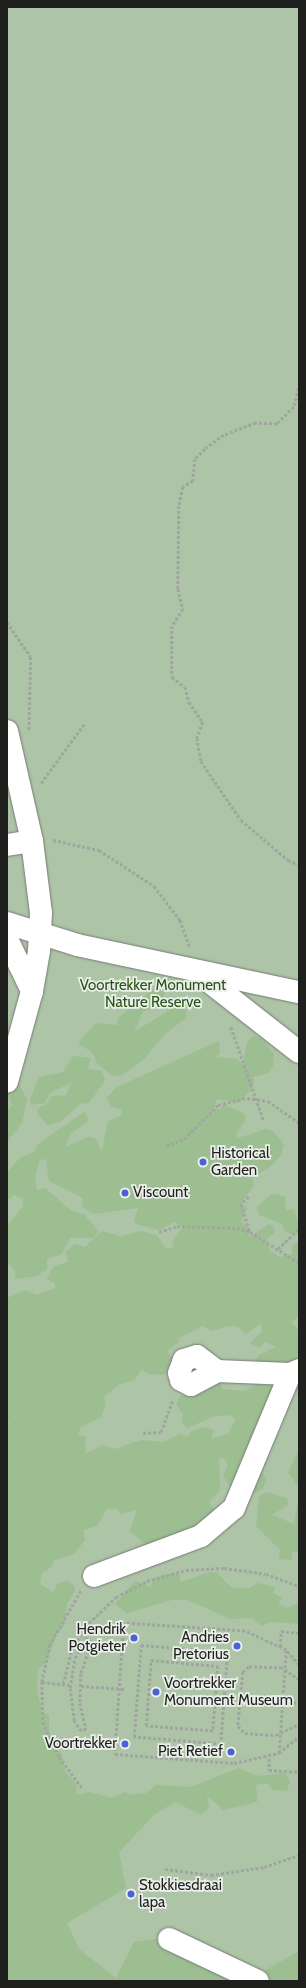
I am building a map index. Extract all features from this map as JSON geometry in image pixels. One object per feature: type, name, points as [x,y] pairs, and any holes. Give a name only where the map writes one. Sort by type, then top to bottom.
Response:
[{"type":"street","points":[[7,732],[41,840],[38,880],[40,936],[32,991],[7,1082]]},
{"type":"street","points":[[7,845],[41,840]]},
{"type":"street","points":[[7,923],[40,936],[186,960],[299,992]]},
{"type":"street","points":[[7,939],[32,991]]},
{"type":"street","points":[[186,960],[299,1052]]},
{"type":"street","points":[[94,1576],[201,1536],[234,1508],[295,1372],[217,1371],[197,1385],[186,1383]]},
{"type":"street","points":[[169,1939],[258,1981]]},
{"type":"path","points":[[299,388],[294,407],[277,424],[256,423],[224,434],[195,459],[193,481],[183,487],[179,506],[178,589],[183,609],[172,626],[172,677],[185,687],[189,702],[203,722],[197,738],[201,761],[241,820],[288,860],[299,865]]},
{"type":"path","points":[[7,622],[31,657],[29,735]]},
{"type":"path","points":[[38,780],[39,786],[84,724]]},
{"type":"path","points":[[41,840],[99,850],[154,886],[180,920],[186,960]]},
{"type":"path","points":[[228,1018],[264,1121]]},
{"type":"path","points":[[166,1146],[184,1140],[218,1104],[256,1098],[268,1101],[299,1123]]},
{"type":"path","points":[[249,1197],[241,1204],[250,1232]]},
{"type":"path","points":[[159,1232],[177,1226],[225,1226],[250,1232],[298,1262]]},
{"type":"path","points":[[278,1249],[299,1229]]},
{"type":"path","points":[[143,1433],[161,1432],[175,1394],[186,1383]]},
{"type":"path","points":[[63,1684],[67,1663],[81,1634],[116,1597],[147,1581],[176,1572],[241,1569],[299,1586]]},
{"type":"path","points":[[82,1788],[59,1757],[44,1722],[42,1682],[50,1645],[94,1576]]},
{"type":"path","points":[[299,1665],[286,1650],[245,1632],[124,1623],[115,1754],[234,1763],[279,1753],[299,1736]]},
{"type":"path","points":[[280,1647],[281,1631],[299,1633]]},
{"type":"path","points":[[81,1634],[92,1642],[83,1662],[80,1686],[86,1729],[81,1731],[74,1721],[70,1685],[75,1658],[86,1638]]},
{"type":"path","points":[[141,1645],[228,1652],[223,1698],[221,1744],[134,1737],[141,1645]]},
{"type":"path","points":[[279,1753],[286,1650]]},
{"type":"path","points":[[151,1660],[218,1666],[213,1731],[146,1726],[151,1660]]},
{"type":"path","points":[[299,1680],[285,1670],[250,1666],[243,1672],[238,1726],[244,1733],[281,1733],[299,1724]]},
{"type":"path","points":[[42,1682],[70,1685]]},
{"type":"path","points":[[80,1686],[124,1689]]},
{"type":"path","points":[[223,1698],[240,1699]]},
{"type":"path","points":[[258,1699],[299,1703]]},
{"type":"path","points":[[270,1754],[269,1770],[299,1772]]},
{"type":"path","points":[[165,1869],[211,1875],[264,1867],[299,1856]]},
{"type":"green space","name":"Voortrekker Monument Nature Reserve","points":[[7,7],[299,7],[299,1981],[7,1981]]},
{"type":"green space","points":[[158,985],[165,988],[164,1000],[154,1001],[150,1009],[143,1011],[134,1032],[179,1004],[186,1009],[186,1018],[164,1035],[144,1059],[123,1075],[112,1076],[96,1062],[93,1053],[78,1043],[96,1023],[117,1025],[118,1018]]},
{"type":"green space","points":[[254,1036],[262,1039],[274,1054],[273,1066],[268,1073],[254,1077],[253,1088],[238,1103],[217,1099],[214,1109],[221,1109],[223,1104],[245,1114],[245,1121],[236,1134],[238,1138],[266,1129],[273,1131],[284,1144],[281,1155],[270,1167],[252,1178],[254,1186],[241,1203],[247,1208],[241,1222],[248,1228],[249,1237],[269,1224],[273,1226],[275,1232],[267,1239],[270,1251],[280,1257],[292,1254],[292,1246],[299,1240],[299,1316],[291,1322],[299,1330],[299,1353],[294,1365],[299,1366],[299,1394],[294,1390],[254,1471],[262,1472],[266,1479],[263,1489],[252,1494],[230,1486],[223,1476],[228,1464],[223,1458],[219,1459],[220,1491],[209,1502],[215,1511],[206,1526],[149,1547],[130,1531],[137,1510],[121,1514],[117,1509],[107,1509],[97,1526],[83,1530],[85,1540],[74,1554],[54,1560],[52,1567],[42,1573],[40,1584],[53,1592],[58,1583],[67,1581],[74,1585],[75,1591],[67,1604],[65,1625],[57,1634],[46,1663],[38,1669],[37,1688],[42,1713],[49,1715],[49,1734],[62,1755],[65,1772],[76,1783],[77,1795],[89,1792],[112,1798],[125,1792],[131,1795],[146,1793],[156,1785],[191,1787],[239,1768],[257,1776],[285,1773],[290,1781],[287,1791],[273,1790],[267,1783],[256,1785],[258,1801],[249,1804],[223,1810],[207,1795],[209,1808],[201,1815],[175,1802],[154,1815],[119,1852],[126,1888],[67,1923],[79,1949],[116,1978],[134,1942],[158,1939],[226,1976],[258,1974],[298,1952],[299,1981],[7,1981],[7,1426],[11,1423],[7,1423],[7,1298],[26,1290],[37,1295],[55,1288],[55,1283],[47,1279],[54,1266],[68,1262],[66,1252],[74,1244],[85,1247],[102,1231],[120,1236],[142,1231],[158,1236],[166,1249],[174,1248],[172,1242],[183,1227],[175,1222],[159,1230],[140,1225],[134,1222],[138,1208],[94,1214],[82,1207],[83,1198],[49,1181],[46,1160],[40,1159],[35,1178],[37,1190],[45,1188],[72,1211],[84,1214],[98,1231],[94,1238],[70,1238],[62,1254],[47,1259],[47,1269],[37,1276],[14,1279],[16,1273],[9,1263],[7,1266],[7,1226],[23,1206],[23,1198],[14,1195],[7,1200],[7,1172],[21,1157],[33,1153],[38,1144],[84,1112],[89,1120],[71,1134],[65,1147],[89,1137],[95,1138],[102,1151],[108,1121],[121,1116],[122,1110],[112,1107],[106,1098],[117,1087],[219,1041],[220,1053],[216,1057],[237,1059],[243,1065],[247,1042]],"holes":[[[261,1323],[262,1331],[250,1343],[260,1348],[265,1342],[276,1347],[259,1355],[254,1363],[261,1382],[244,1391],[222,1389],[221,1382],[199,1394],[180,1396],[176,1405],[183,1414],[182,1424],[188,1428],[212,1417],[228,1415],[236,1419],[228,1434],[211,1439],[214,1430],[203,1427],[190,1432],[188,1437],[180,1434],[164,1442],[141,1440],[115,1449],[103,1445],[85,1454],[86,1436],[78,1435],[80,1428],[101,1417],[106,1405],[104,1397],[118,1385],[134,1380],[142,1369],[149,1374],[164,1375],[170,1370],[198,1382],[217,1360],[206,1347],[194,1346],[172,1357],[167,1351],[178,1343],[179,1338],[203,1326],[211,1331],[228,1326],[238,1327],[246,1334]]]},
{"type":"green space","points":[[73,1056],[91,1058],[88,1069],[102,1071],[105,1081],[88,1104],[81,1103],[60,1122],[47,1125],[37,1113],[39,1107],[46,1105],[52,1096],[66,1095],[72,1082],[49,1094],[45,1103],[31,1105],[30,1100],[39,1077],[63,1072]]},
{"type":"green space","points":[[18,1082],[27,1099],[22,1123],[7,1142],[7,1112],[12,1105],[7,1093]]},
{"type":"green space","points":[[276,1194],[285,1197],[286,1210],[293,1209],[299,1222],[299,1232],[294,1235],[284,1231],[282,1224],[259,1215],[257,1207],[270,1195]]},
{"type":"green space","points":[[299,1450],[299,1487],[288,1472]]},
{"type":"green space","points":[[266,1492],[287,1498],[288,1505],[272,1515],[294,1524],[299,1494],[299,1553],[292,1552],[292,1560],[279,1559],[280,1550],[256,1526],[259,1496]]},
{"type":"green space","points":[[209,1572],[216,1572],[232,1588],[249,1588],[257,1583],[275,1587],[273,1593],[282,1598],[278,1603],[286,1608],[299,1603],[299,1624],[271,1622],[262,1626],[251,1618],[230,1619],[188,1600],[172,1600],[127,1613],[115,1604],[135,1581],[150,1587],[153,1580],[162,1575],[179,1573],[181,1582]]},
{"type":"place","name":"Historical Garden","points":[[203,1162]]},
{"type":"place","name":"Viscount","points":[[125,1193]]},
{"type":"place","name":"Hendrik Potgieter","points":[[134,1638]]},
{"type":"place","name":"Andries Pretorius","points":[[237,1646]]},
{"type":"place","name":"Voortrekker Monument Museum","points":[[156,1692]]},
{"type":"place","name":"Voortrekker","points":[[125,1744]]},
{"type":"place","name":"Piet Retief","points":[[231,1752]]},
{"type":"place","name":"Stokkiesdraai lapa","points":[[131,1894]]}]
